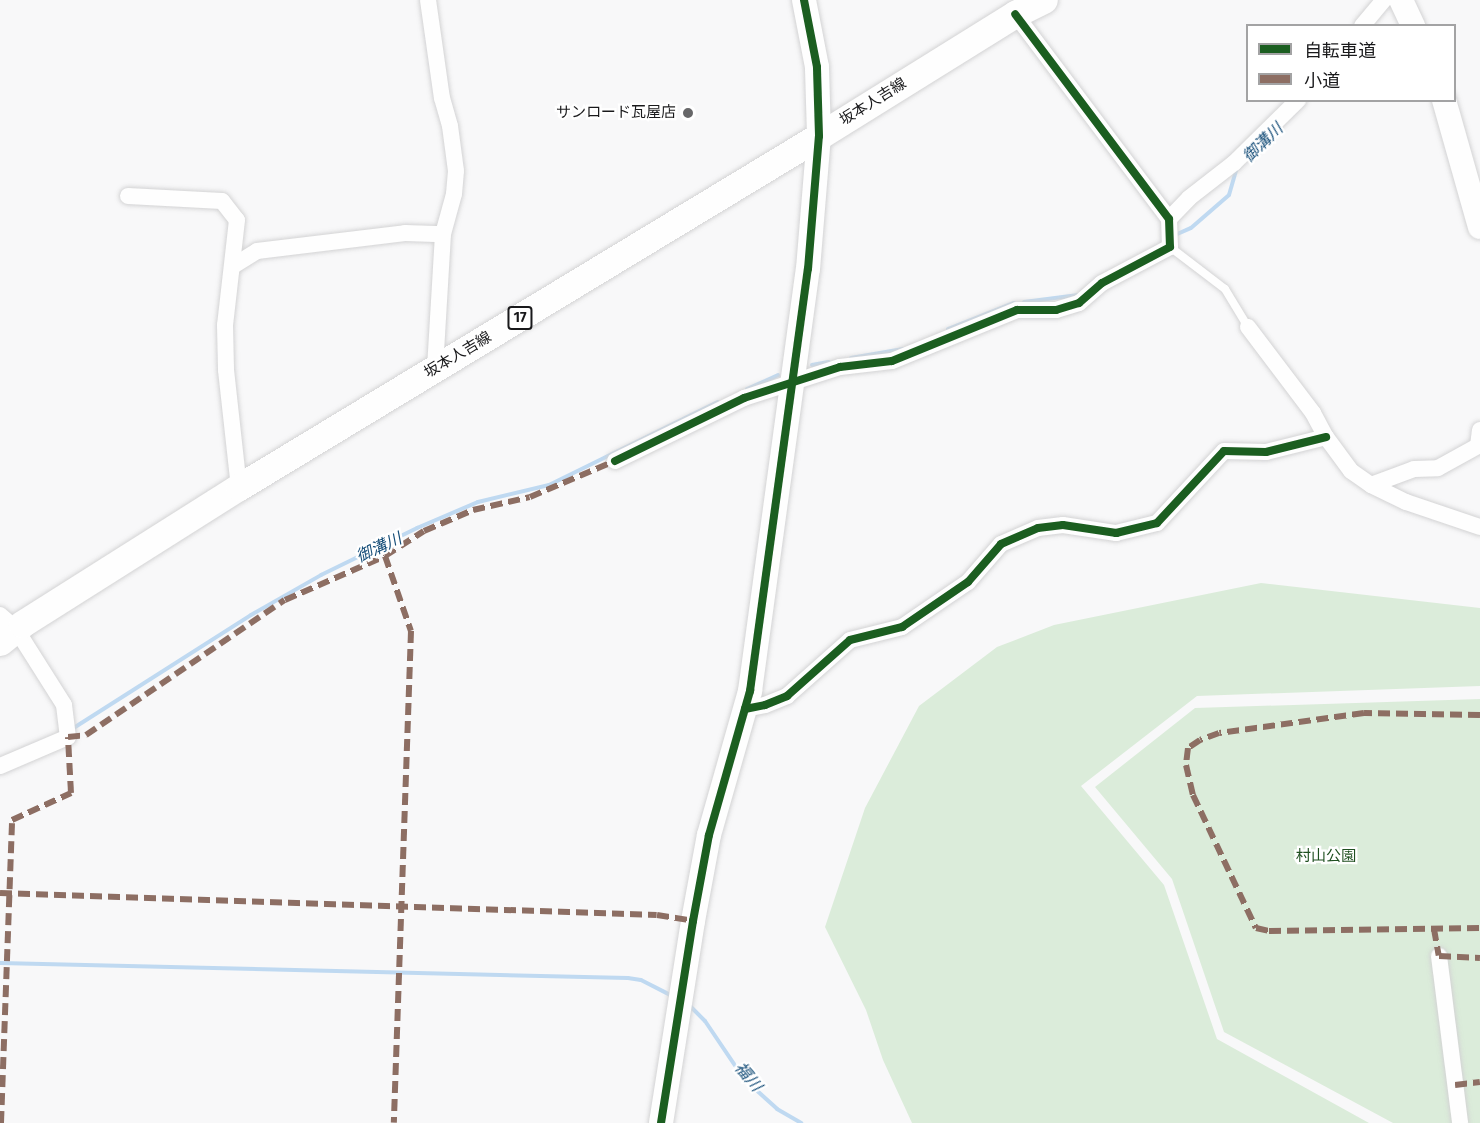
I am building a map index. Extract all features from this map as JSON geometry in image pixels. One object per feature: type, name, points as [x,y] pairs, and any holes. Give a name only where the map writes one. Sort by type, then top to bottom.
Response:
[{"type":"main road","name":"坂本人吉線","points":[[5,629],[435,370],[1015,14],[1044,0]]},
{"type":"street","points":[[428,0],[442,98],[450,126],[456,171],[454,194],[443,234],[435,370]]},
{"type":"street","points":[[661,1123],[709,836],[750,691],[808,269],[819,136],[817,67],[804,0]]},
{"type":"street","points":[[1364,24],[1383,0]]},
{"type":"street","points":[[1401,0],[1412,24]]},
{"type":"street","points":[[615,461],[744,398],[840,367],[892,361],[960,331],[1017,310],[1056,310],[1079,303],[1102,284],[1170,247],[1169,219],[1015,14]]},
{"type":"street","points":[[1169,219],[1189,198],[1234,163],[1296,102]]},
{"type":"street","points":[[1445,102],[1480,227]]},
{"type":"street","points":[[128,196],[222,201],[237,220],[225,325],[226,370],[239,487]]},
{"type":"street","points":[[233,266],[257,251],[405,233],[443,234]]},
{"type":"street","points":[[1248,327],[1313,412],[1326,437],[1351,471],[1371,485],[1406,502],[1480,526]]},
{"type":"street","points":[[1371,485],[1414,469],[1438,468],[1478,446],[1480,430]]},
{"type":"street","points":[[745,709],[765,705],[787,696],[850,640],[902,627],[968,582],[1001,544],[1038,528],[1063,525],[1116,533],[1157,523],[1224,451],[1266,452],[1326,437]]},
{"type":"street","points":[[0,766],[68,737],[64,705],[5,629]]},
{"type":"street","points":[[1439,956],[1460,1123]]},
{"type":"lane","points":[[1170,247],[1225,289],[1248,327]]},
{"type":"green space","points":[[1261,583],[1480,608],[1480,686],[1197,696],[1081,786],[1164,885],[1217,1039],[1369,1123],[912,1123],[883,1060],[866,1010],[825,927],[865,808],[919,706],[997,647],[1054,625]]},
{"type":"green space","name":"村山公園","points":[[1480,699],[1480,1123],[1393,1123],[1224,1032],[1172,879],[1095,787],[1195,708]]},
{"type":"waterway","name":"御溝川","points":[[1175,235],[1191,228],[1229,195],[1236,170]]},
{"type":"waterway","name":"御溝川","points":[[1024,302],[1079,295]]},
{"type":"waterway","name":"御溝川","points":[[948,329],[1014,303]]},
{"type":"waterway","name":"御溝川","points":[[851,358],[903,349]]},
{"type":"waterway","name":"御溝川","points":[[812,365],[829,362]]},
{"type":"waterway","name":"御溝川","points":[[747,389],[778,375]]},
{"type":"waterway","name":"御溝川","points":[[72,729],[251,615],[321,575],[417,528],[478,502],[549,485],[718,402]]},
{"type":"waterway","points":[[0,963],[628,978],[641,980],[673,996]]},
{"type":"waterway","name":"福川","points":[[688,1004],[705,1021],[738,1070],[744,1072],[754,1088],[777,1109],[801,1123]]},
{"type":"marked path","points":[[1,1123],[12,820],[71,793],[68,737],[86,735],[285,600],[385,556],[424,531],[473,510],[530,497],[615,461]]},
{"type":"marked path","points":[[385,556],[411,631],[394,1123]]},
{"type":"marked path","points":[[1480,715],[1364,713],[1219,733],[1200,740],[1188,748],[1186,765],[1193,795],[1256,928],[1269,931],[1480,928]]},
{"type":"marked path","points":[[0,893],[657,915],[693,921]]},
{"type":"marked path","points":[[1434,929],[1439,956],[1480,958]]},
{"type":"marked path","points":[[1455,1085],[1480,1082]]},
{"type":"cycle path","points":[[661,1123],[709,835],[750,691],[808,269],[819,136],[817,67],[804,0]]},
{"type":"cycle path","points":[[615,461],[744,398],[840,367],[892,361],[1017,310],[1056,310],[1079,303],[1102,283],[1170,247],[1169,219],[1015,14]]},
{"type":"cycle path","points":[[745,709],[765,705],[787,696],[850,640],[902,627],[968,582],[1001,544],[1038,528],[1063,525],[1116,533],[1157,523],[1224,451],[1266,452],[1326,437]]},
{"type":"place","name":"サンロード瓦屋店","points":[[688,113]]}]
